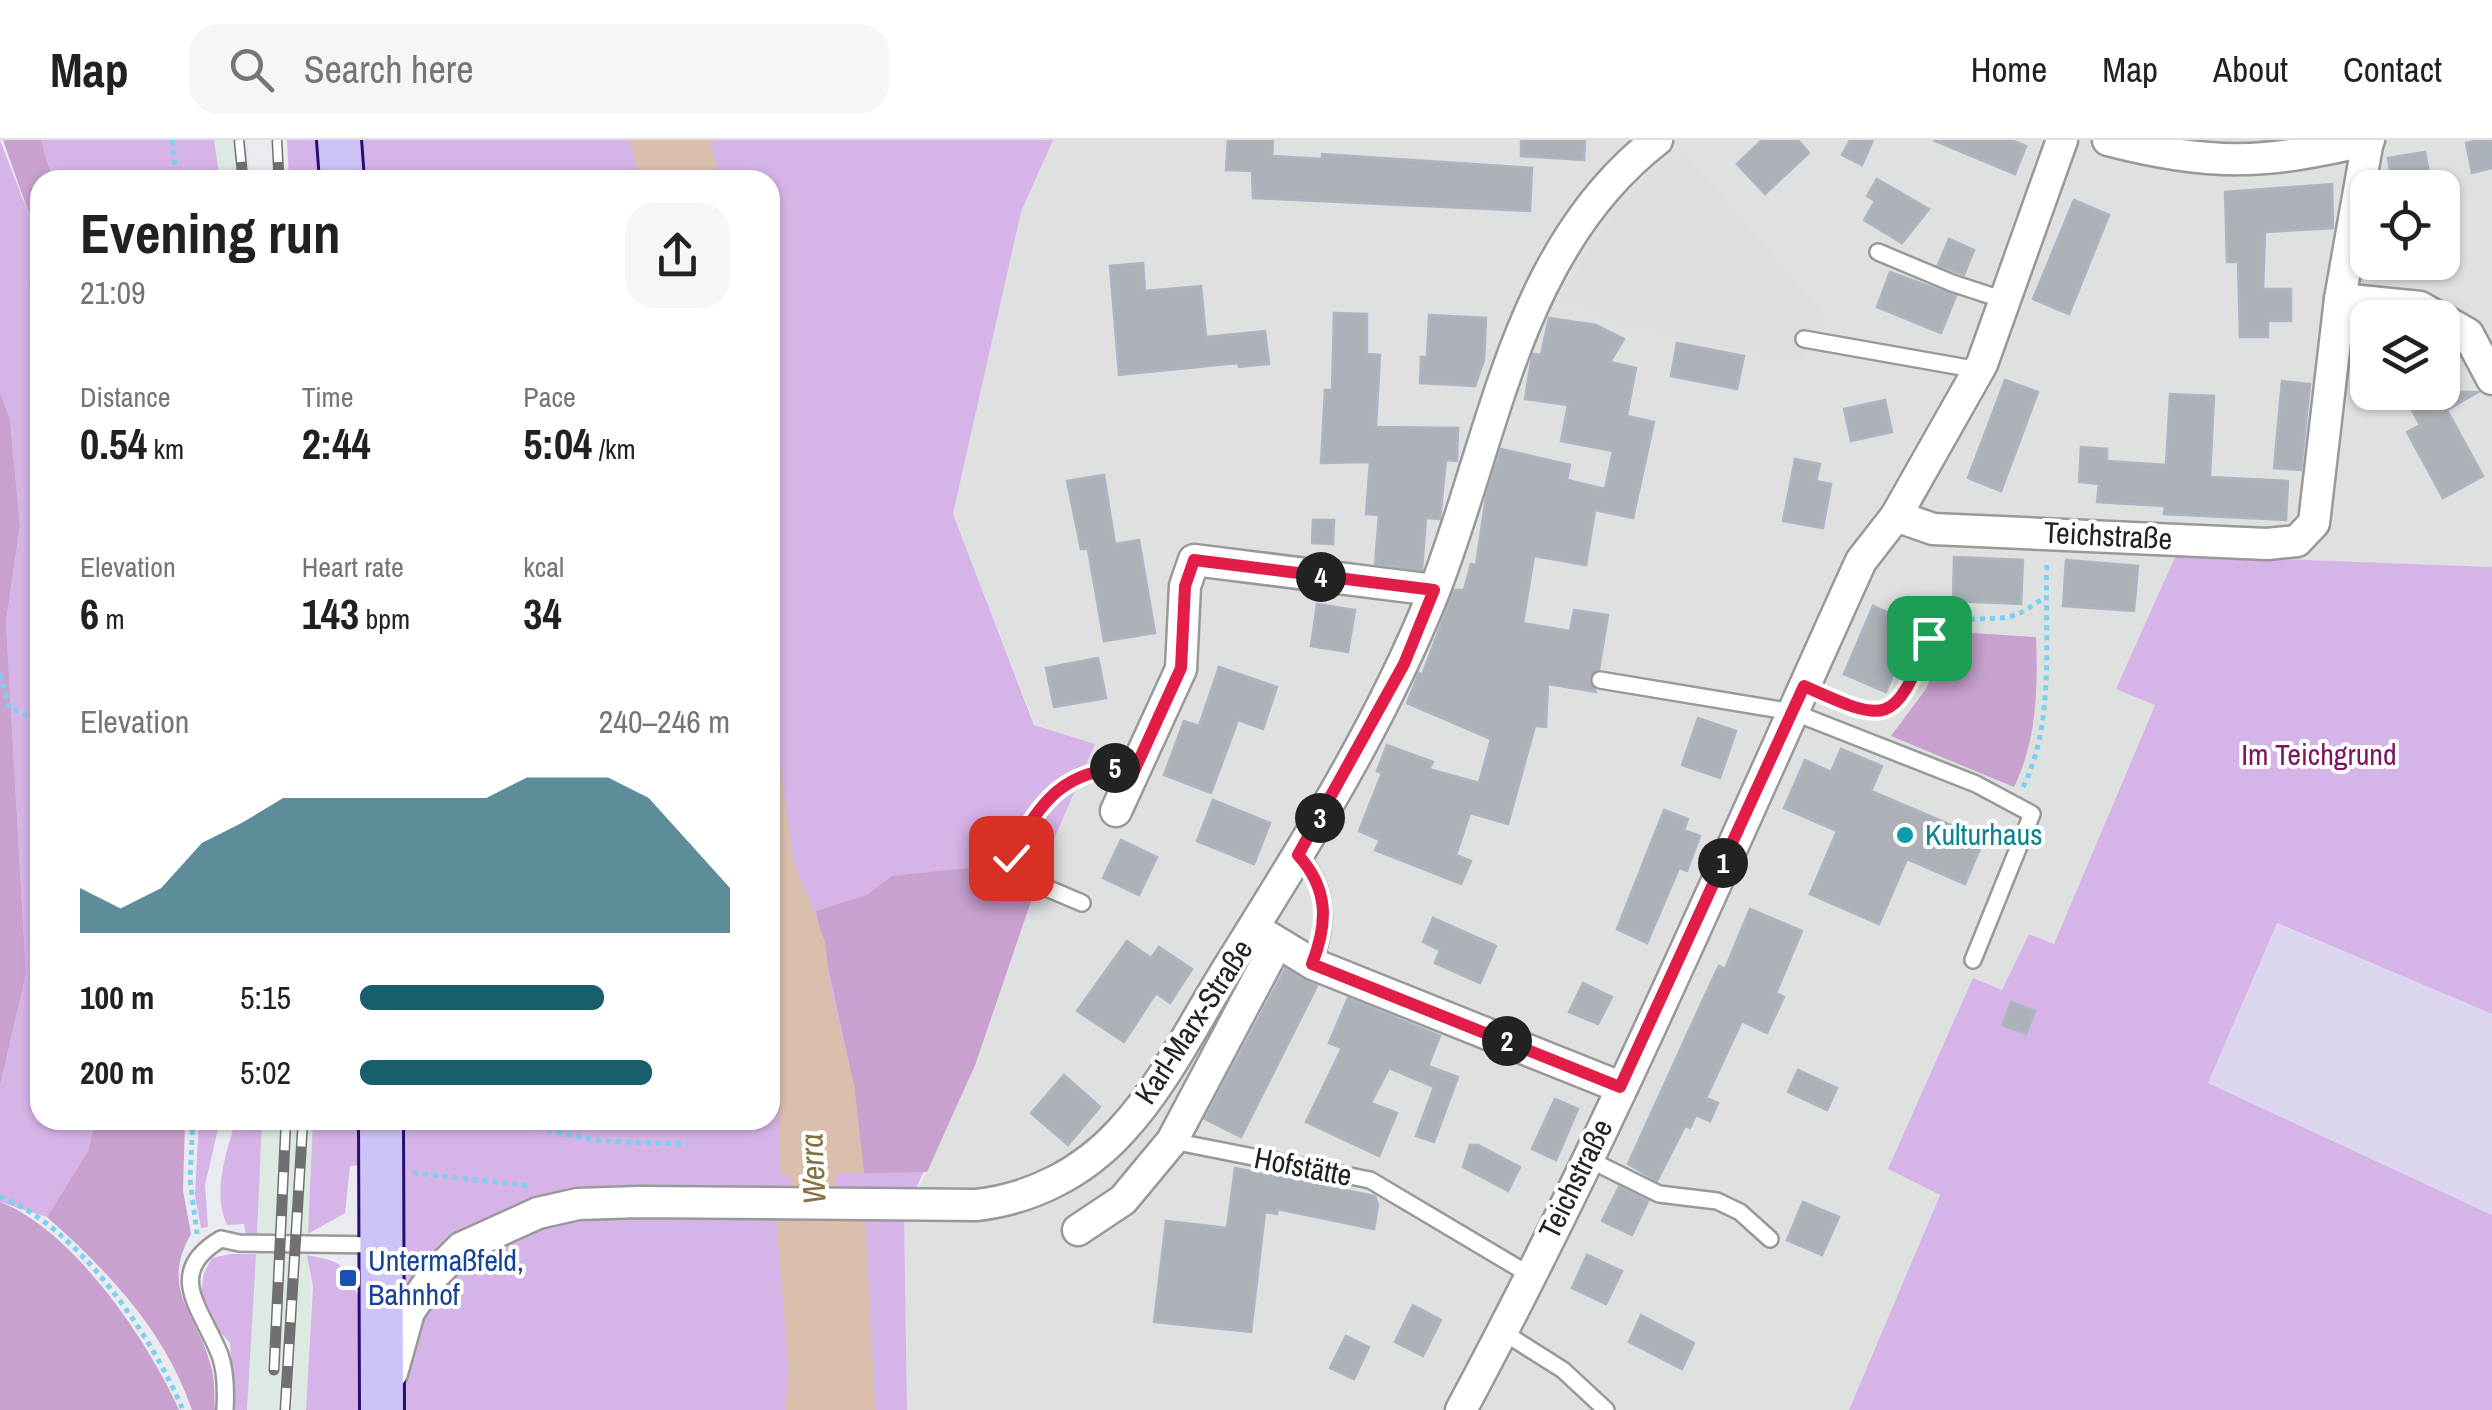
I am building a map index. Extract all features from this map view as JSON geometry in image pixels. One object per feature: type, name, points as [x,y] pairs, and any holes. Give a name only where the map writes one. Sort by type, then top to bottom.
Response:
[{"type":"main road","points":[[339,140],[341,170]]},
{"type":"main road","points":[[381,1130],[382,1410]]},
{"type":"street","name":"Karl-Marx-Straße","points":[[382,1410],[409,1312],[433,1276],[462,1248],[538,1213],[578,1204],[638,1202],[1010,1202],[1040,1189],[1096,1154],[1121,1131],[1265,935],[1298,855],[1404,664],[1434,590],[1508,364],[1534,302],[1559,253],[1593,202],[1627,164],[1657,140]]},
{"type":"street","name":"Teichstraße","points":[[1461,1410],[1503,1332],[1620,1087],[1861,561],[1896,516],[1978,370],[2062,140]]},
{"type":"street","points":[[2108,140],[2192,158],[2257,162],[2369,140],[2340,300],[2350,301]]},
{"type":"street","name":"Teichstraße","points":[[1896,516],[1933,528],[2267,544],[2297,540],[2314,522],[2340,300]]},
{"type":"street","points":[[2460,329],[2468,334],[2492,379]]},
{"type":"street","points":[[1116,811],[1181,668],[1185,586],[1194,560],[1434,590]]},
{"type":"street","points":[[1078,1230],[1123,1200],[1172,1140],[1265,935],[1312,964],[1620,1087]]},
{"type":"lane","points":[[1878,252],[2004,300]]},
{"type":"lane","points":[[1804,339],[1978,370]]},
{"type":"lane","points":[[1600,680],[1799,699],[2016,802],[2032,814],[1972,960]]},
{"type":"lane","points":[[1082,902],[1023,878],[1011,858],[1029,819],[1077,776],[1106,767],[1135,769]]},
{"type":"lane","points":[[1298,855],[1310,868],[1324,900],[1323,936],[1312,964]]},
{"type":"lane","name":"Hofstätte","points":[[1172,1140],[1370,1180],[1530,1274]]},
{"type":"lane","points":[[1586,1158],[1659,1194],[1717,1201],[1740,1212],[1770,1239]]},
{"type":"lane","points":[[225,1410],[227,1389],[221,1357],[204,1323],[192,1284],[190,1267],[200,1252],[221,1239],[288,1245],[381,1244]]},
{"type":"lane","points":[[1503,1332],[1563,1370],[1606,1410]]},
{"type":"path","points":[[172,140],[176,170]]},
{"type":"path","points":[[2016,802],[2035,764],[2042,709],[2048,533]]},
{"type":"path","points":[[1799,699],[1877,714],[1892,708],[1905,692],[1929,638],[1942,627],[1956,620],[2011,616],[2046,597]]},
{"type":"path","points":[[0,674],[9,708],[30,717]]},
{"type":"path","points":[[192,1130],[190,1179],[200,1252]]},
{"type":"path","points":[[546,1130],[598,1141],[687,1144]]},
{"type":"path","points":[[382,1173],[536,1187]]},
{"type":"path","points":[[0,1197],[76,1248],[144,1336],[165,1368],[183,1410]]},
{"type":"shaded area","points":[[3,140],[41,140],[50,170],[30,170],[30,217]]},
{"type":"shaded area","points":[[214,140],[247,140],[250,170],[218,170]]},
{"type":"shaded area","points":[[1053,140],[2492,140],[2492,567],[2176,556],[2117,689],[2155,704],[2054,944],[2029,934],[2002,990],[1973,978],[1889,1170],[1940,1194],[1849,1410],[907,1410],[904,1213],[927,1172],[1045,860],[1094,744],[1035,725],[953,514],[1021,212]]},
{"type":"shaded area","points":[[1685,153],[1827,317],[1801,363],[1622,323],[1561,297],[1591,245],[1622,205],[1649,176]]},
{"type":"shaded area","points":[[0,392],[10,419],[20,526],[6,622],[26,974],[0,1086]]},
{"type":"shaded area","points":[[1972,633],[2036,637],[2034,714],[2027,751],[2014,787],[1891,736],[1926,689],[1945,638]]},
{"type":"shaded area","points":[[1045,860],[975,1065],[927,1172],[864,1173],[854,1085],[816,911],[867,895],[892,876]]},
{"type":"shaded area","points":[[2276,923],[2492,1014],[2492,1215],[2208,1083]]},
{"type":"shaded area","points":[[93,1130],[185,1130],[183,1191],[191,1234],[182,1254],[180,1288],[212,1370],[215,1410],[192,1410],[167,1354],[132,1304],[47,1217],[88,1151]]},
{"type":"shaded area","points":[[261,1130],[313,1130],[308,1234],[312,1329],[306,1410],[247,1410]]},
{"type":"shaded area","points":[[0,1202],[27,1216],[81,1262],[128,1321],[179,1410],[0,1410]]},
{"type":"green space","points":[[0,140],[30,218],[30,1130],[93,1130],[88,1151],[47,1217],[0,1202],[0,1086],[26,974],[6,622],[20,526],[10,419],[0,392]]},
{"type":"green space","points":[[41,140],[214,140],[218,170],[50,170]]},
{"type":"green space","points":[[287,140],[1053,140],[1021,212],[953,514],[1034,725],[1095,744],[1045,860],[975,1065],[904,1213],[907,1410],[306,1410],[313,1287],[307,1255],[342,1267],[359,1297],[359,1165],[350,1166],[345,1213],[308,1234],[313,1130],[780,1130],[780,170],[288,170]]},
{"type":"green space","name":"Im Teichgrund","points":[[2176,555],[2492,567],[2492,1014],[2277,923],[2208,1083],[2492,1215],[2492,1410],[1849,1410],[1940,1195],[1888,1169],[1973,978],[2002,990],[2029,934],[2054,944],[2155,705],[2116,689]]},
{"type":"green space","points":[[198,1130],[218,1130],[205,1185],[208,1227],[201,1228],[195,1195]]},
{"type":"green space","points":[[233,1130],[262,1130],[257,1234],[246,1235],[244,1224],[227,1225],[221,1186]]},
{"type":"green space","points":[[256,1254],[247,1410],[234,1410],[230,1343],[213,1324],[201,1292],[212,1258]]},
{"type":"water","points":[[630,140],[710,140],[717,170],[637,170]]},
{"type":"water","points":[[780,763],[793,859],[825,942],[831,990],[854,1085],[864,1173],[781,1175]]},
{"type":"water","points":[[776,1216],[865,1217],[875,1410],[785,1410],[789,1374]]},
{"type":"building","points":[[1228,140],[1273,140],[1272,156],[1322,159],[1322,154],[1532,168],[1530,211],[1253,198],[1252,171],[1226,170]]},
{"type":"building","points":[[1521,140],[1585,140],[1584,160],[1521,156]]},
{"type":"building","points":[[1762,140],[1798,140],[1809,153],[1765,194],[1737,164]]},
{"type":"building","points":[[1850,140],[1873,140],[1862,165],[1842,155]]},
{"type":"building","points":[[1933,140],[2011,140],[2026,146],[2015,174]]},
{"type":"building","points":[[2492,140],[2492,168],[2472,173],[2466,143]]},
{"type":"building","points":[[2425,152],[2429,170],[2390,170],[2388,158]]},
{"type":"building","points":[[1877,179],[1929,209],[1902,243],[1864,220],[1875,201],[1867,196]]},
{"type":"building","points":[[2332,184],[2333,228],[2265,232],[2263,289],[2291,289],[2291,321],[2268,321],[2268,337],[2240,337],[2238,262],[2227,262],[2225,192]]},
{"type":"building","points":[[2074,200],[2109,215],[2069,314],[2033,299]]},
{"type":"building","points":[[1949,239],[1974,250],[1964,275],[1938,265]]},
{"type":"building","points":[[1143,263],[1145,291],[1201,286],[1206,337],[1265,331],[1269,364],[1239,367],[1238,363],[1119,375],[1110,266]]},
{"type":"building","points":[[1890,272],[1956,296],[1941,333],[1877,307]]},
{"type":"building","points":[[1334,313],[1367,314],[1367,354],[1380,355],[1376,427],[1458,428],[1457,461],[1446,460],[1440,519],[1426,518],[1422,570],[1375,564],[1379,515],[1366,514],[1370,462],[1321,463],[1325,390],[1332,390]]},
{"type":"building","points":[[1429,315],[1486,318],[1484,360],[1475,386],[1420,383],[1421,357],[1427,357]]},
{"type":"building","points":[[1549,318],[1596,325],[1624,339],[1610,362],[1636,368],[1627,416],[1654,422],[1633,518],[1595,510],[1586,565],[1534,556],[1523,623],[1570,631],[1574,610],[1608,615],[1599,669],[1589,677],[1596,692],[1548,684],[1546,727],[1535,726],[1508,824],[1470,813],[1456,855],[1471,861],[1461,884],[1375,850],[1380,840],[1359,831],[1382,773],[1377,771],[1387,745],[1433,762],[1429,769],[1479,783],[1491,739],[1407,703],[1419,673],[1422,675],[1454,590],[1464,590],[1471,564],[1476,565],[1486,497],[1501,449],[1570,465],[1567,480],[1605,489],[1613,451],[1561,441],[1568,405],[1525,399],[1533,354],[1541,355]]},
{"type":"building","points":[[1677,343],[1744,356],[1737,389],[1671,376]]},
{"type":"building","points":[[2005,380],[2038,392],[2001,491],[1968,478]]},
{"type":"building","points":[[2282,381],[2310,384],[2301,470],[2274,468]]},
{"type":"building","points":[[2460,392],[2478,392],[2460,402]]},
{"type":"building","points":[[2170,394],[2214,396],[2210,477],[2288,481],[2286,520],[2164,514],[2165,506],[2097,502],[2099,484],[2079,482],[2081,447],[2107,449],[2107,461],[2166,465]]},
{"type":"building","points":[[1885,400],[1892,432],[1851,441],[1844,409]]},
{"type":"building","points":[[2412,410],[2447,410],[2483,476],[2443,498],[2407,432],[2420,425]]},
{"type":"building","points":[[1795,459],[1820,464],[1816,481],[1831,484],[1823,528],[1783,521]]},
{"type":"building","points":[[1104,475],[1115,544],[1139,540],[1155,633],[1104,641],[1088,549],[1081,549],[1067,481]]},
{"type":"building","points":[[1313,520],[1334,520],[1333,544],[1312,543]]},
{"type":"building","points":[[1954,557],[2023,560],[2021,604],[1953,601]]},
{"type":"building","points":[[2066,560],[2138,566],[2134,611],[2063,606]]},
{"type":"building","points":[[1317,604],[1355,610],[1348,652],[1311,646]]},
{"type":"building","points":[[1873,606],[1915,624],[1886,692],[1844,674]]},
{"type":"building","points":[[1098,658],[1106,698],[1054,707],[1046,668]]},
{"type":"building","points":[[1219,667],[1277,687],[1263,729],[1238,720],[1211,793],[1164,775],[1184,721],[1199,726]]},
{"type":"building","points":[[1698,718],[1736,731],[1720,778],[1682,765]]},
{"type":"building","name":"Kulturhaus","points":[[1841,749],[1882,766],[1871,791],[1984,839],[1965,884],[1907,859],[1879,924],[1810,894],[1837,831],[1784,808],[1805,760],[1831,772]]},
{"type":"building","points":[[1213,800],[1270,823],[1254,864],[1197,841]]},
{"type":"building","points":[[1664,810],[1688,819],[1684,830],[1700,836],[1687,871],[1679,868],[1647,943],[1617,929]]},
{"type":"building","points":[[1121,840],[1157,857],[1139,895],[1103,878]]},
{"type":"building","points":[[1750,909],[1802,931],[1776,993],[1784,997],[1767,1033],[1742,1021],[1706,1098],[1718,1103],[1710,1121],[1696,1115],[1690,1128],[1685,1126],[1657,1181],[1628,1164],[1706,993],[1719,966],[1725,969]]},
{"type":"building","points":[[1433,918],[1496,946],[1480,983],[1435,963],[1440,950],[1423,942]]},
{"type":"building","points":[[1127,941],[1151,958],[1159,947],[1192,969],[1170,1003],[1156,993],[1124,1042],[1077,1011]]},
{"type":"building","points":[[1285,969],[1317,986],[1241,1137],[1205,1119]]},
{"type":"building","points":[[1583,983],[1612,997],[1598,1024],[1569,1012]]},
{"type":"building","points":[[1348,998],[1440,1036],[1428,1066],[1458,1077],[1434,1142],[1416,1136],[1434,1087],[1389,1068],[1371,1103],[1397,1113],[1379,1156],[1306,1122],[1342,1048],[1329,1043]]},
{"type":"building","points":[[2011,1002],[2035,1011],[2026,1034],[2002,1025]]},
{"type":"building","points":[[1798,1070],[1837,1088],[1827,1110],[1788,1092]]},
{"type":"building","points":[[1064,1075],[1100,1107],[1068,1145],[1031,1113]]},
{"type":"building","points":[[1555,1099],[1578,1109],[1556,1160],[1532,1149]]},
{"type":"building","points":[[1470,1145],[1478,1145],[1520,1167],[1508,1191],[1463,1167]]},
{"type":"building","points":[[1235,1168],[1375,1196],[1378,1205],[1374,1229],[1277,1209],[1277,1214],[1265,1212],[1251,1332],[1154,1322],[1166,1221],[1227,1228]]},
{"type":"building","points":[[1619,1187],[1648,1201],[1632,1235],[1602,1221]]},
{"type":"building","points":[[1803,1202],[1839,1217],[1822,1255],[1787,1240]]},
{"type":"building","points":[[1587,1255],[1622,1271],[1606,1304],[1572,1288]]},
{"type":"building","points":[[1413,1305],[1441,1320],[1423,1356],[1395,1342]]},
{"type":"building","points":[[1641,1315],[1694,1343],[1682,1369],[1629,1342]]},
{"type":"building","points":[[1346,1336],[1369,1347],[1354,1379],[1330,1368]]},
{"type":"waterway","name":"Werra","points":[[810,1115],[817,1250]]},
{"type":"railway","points":[[239,140],[242,170]]},
{"type":"railway","points":[[277,140],[278,170]]},
{"type":"railway","points":[[274,1370],[286,1130]]},
{"type":"railway","points":[[285,1410],[302,1130]]},
{"type":"place","name":"Kulturhaus","points":[[1905,835]]},
{"type":"place","name":"Untermaßfeld, Bahnhof","points":[[348,1278]]},
{"type":"route","points":[[1011,858],[1029,819],[1077,776],[1106,767],[1135,769],[1181,668],[1185,586],[1194,560],[1434,590],[1404,664],[1298,855],[1310,868],[1324,900],[1323,936],[1312,964],[1620,1087],[1804,686],[1856,710],[1877,714],[1892,708],[1905,692],[1929,638]]}]
